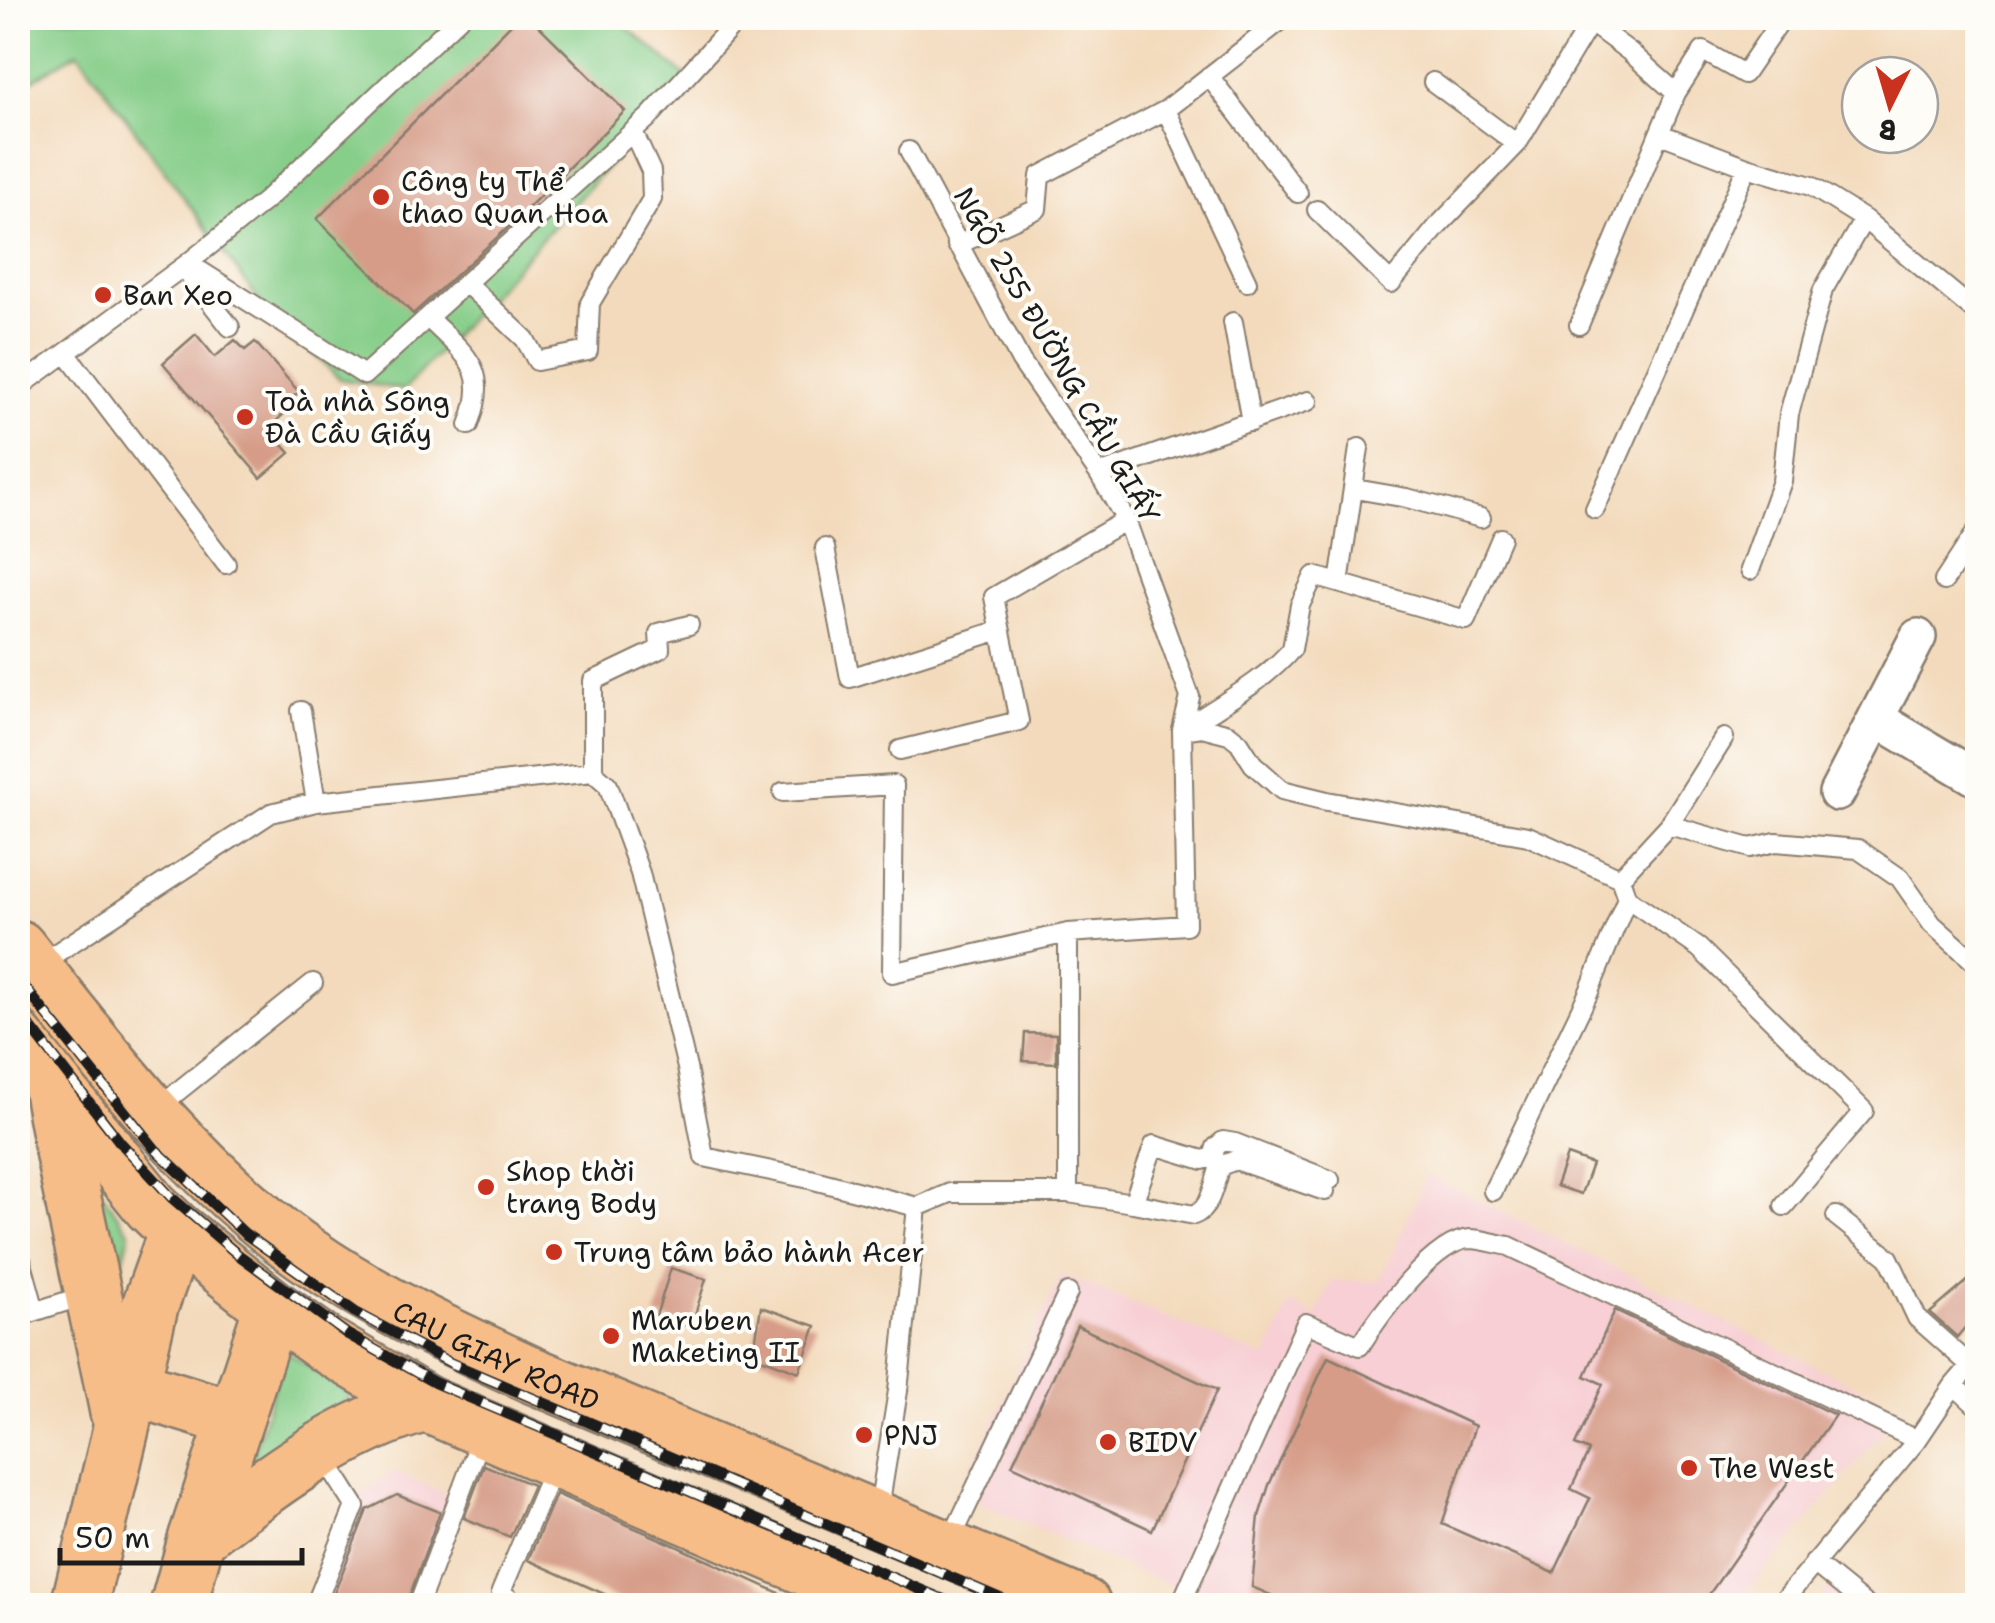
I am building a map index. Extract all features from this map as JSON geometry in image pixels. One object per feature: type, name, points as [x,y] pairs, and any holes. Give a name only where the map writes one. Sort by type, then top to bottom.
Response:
[{"type":"main road","name":"CAU GIAY ROAD","points":[[25,958],[202,1166],[301,1251],[360,1290],[530,1374],[1083,1606]]},
{"type":"main road","points":[[18,1041],[110,1160],[177,1231],[272,1307],[352,1361],[426,1404],[896,1606]]},
{"type":"main road","points":[[51,1082],[67,1179],[127,1408]]},
{"type":"main road","points":[[79,1606],[150,1306],[177,1231]]},
{"type":"main road","points":[[178,1606],[196,1537],[272,1307]]},
{"type":"main road","points":[[196,1537],[264,1486],[322,1452],[397,1412],[426,1404]]},
{"type":"main road","points":[[127,1408],[235,1419]]},
{"type":"main road","points":[[759,1547],[786,1480]]},
{"type":"street","points":[[1836,793],[1918,637]]},
{"type":"street","points":[[1877,719],[1978,779]]},
{"type":"lane","points":[[18,388],[265,202],[458,18]]},
{"type":"lane","points":[[185,265],[364,376],[632,132],[738,18]]},
{"type":"lane","points":[[956,244],[1037,210],[1040,176],[1166,110],[1284,18]]},
{"type":"lane","points":[[1579,325],[1676,93],[1702,51],[1744,74],[1782,18]]},
{"type":"lane","points":[[1317,210],[1391,283],[1437,227],[1517,144],[1589,19],[1676,93]]},
{"type":"lane","points":[[1209,76],[1298,194]]},
{"type":"lane","points":[[1433,82],[1517,144]]},
{"type":"lane","points":[[1166,110],[1247,282]]},
{"type":"lane","points":[[466,283],[525,339],[538,361],[588,351],[590,303],[652,198],[652,172],[632,132]]},
{"type":"lane","points":[[1660,134],[1747,167],[1812,186],[1864,219],[1978,314]]},
{"type":"lane","name":"NGÕ 255 ĐƯỜNG CẦU GIẤY","points":[[909,151],[1022,360],[1126,520],[1190,698],[1182,730],[1186,924],[1068,933]]},
{"type":"lane","points":[[1594,509],[1747,167]]},
{"type":"lane","points":[[1750,570],[1782,481],[1788,414],[1823,290],[1864,219]]},
{"type":"lane","points":[[185,265],[230,328]]},
{"type":"lane","points":[[428,318],[473,363],[480,398],[470,425]]},
{"type":"lane","points":[[1234,322],[1251,422]]},
{"type":"lane","points":[[66,353],[226,564]]},
{"type":"lane","points":[[1099,474],[1308,401]]},
{"type":"lane","points":[[1339,584],[1359,448]]},
{"type":"lane","points":[[1355,489],[1480,518]]},
{"type":"lane","points":[[900,750],[1019,721],[994,597],[1126,520]]},
{"type":"lane","points":[[1944,581],[1978,528]]},
{"type":"lane","points":[[1182,730],[1268,672],[1292,649],[1300,606],[1314,576],[1466,620],[1501,538]]},
{"type":"lane","points":[[826,548],[850,678],[1000,630]]},
{"type":"lane","points":[[689,625],[659,632],[660,649],[593,681],[593,772],[608,786],[640,873],[687,1068],[704,1158],[810,1179],[917,1207],[950,1193],[1068,1192],[1194,1216],[1206,1208],[1220,1166],[1236,1160],[1328,1185],[1222,1141],[1212,1156],[1203,1160],[1154,1146],[1133,1203]]},
{"type":"lane","points":[[301,712],[316,802]]},
{"type":"lane","points":[[1182,730],[1202,726],[1229,734],[1239,742],[1252,764],[1282,790],[1528,836],[1620,878],[1628,898],[1699,948],[1864,1111],[1784,1206]]},
{"type":"lane","points":[[1620,878],[1669,825],[1724,738]]},
{"type":"lane","points":[[25,958],[270,813],[316,802],[593,772]]},
{"type":"lane","points":[[783,792],[894,785],[892,973],[1068,933],[1068,1192]]},
{"type":"lane","points":[[1669,825],[1750,848],[1776,842],[1858,849],[1900,878],[1932,924],[1978,965]]},
{"type":"lane","points":[[1493,1191],[1588,994],[1628,898]]},
{"type":"lane","points":[[153,1112],[313,983]]},
{"type":"lane","points":[[877,1518],[898,1391],[917,1207]]},
{"type":"lane","points":[[1780,1606],[1918,1440],[1974,1361],[1918,1318],[1889,1258],[1836,1216]]},
{"type":"lane","points":[[1180,1606],[1306,1322],[1360,1346],[1404,1286],[1435,1257],[1467,1239],[1509,1246],[1918,1440]]},
{"type":"lane","points":[[18,1249],[26,1314],[94,1293]]},
{"type":"lane","points":[[948,1547],[1068,1293]]},
{"type":"lane","points":[[1954,1385],[1978,1407]]},
{"type":"lane","points":[[418,1606],[485,1428]]},
{"type":"lane","points":[[316,1606],[354,1506],[322,1452]]},
{"type":"lane","points":[[518,1606],[501,1592],[556,1461]]},
{"type":"lane","points":[[1814,1563],[1867,1606]]},
{"type":"shaded area","points":[[1427,1175],[1902,1409],[1736,1605],[1217,1605],[960,1495],[1061,1274],[1266,1358],[1290,1303],[1316,1317],[1331,1281],[1379,1281]]},
{"type":"shaded area","points":[[395,1471],[463,1502],[426,1605],[312,1606],[347,1513],[337,1509]]},
{"type":"shaded area","points":[[1840,1574],[1884,1605],[1815,1606]]},
{"type":"green space","name":"Công ty Thể thao Quan Hoa","points":[[18,18],[616,18],[688,78],[404,390],[340,379],[262,305],[78,52],[18,89]]},
{"type":"green space","points":[[87,1171],[130,1233],[115,1293]]},
{"type":"green space","points":[[285,1350],[353,1396],[249,1468]]},
{"type":"building","points":[[517,18],[531,18],[625,111],[512,224],[413,314],[317,219]]},
{"type":"building","name":"Toà nhà Sông Đà Cầu Giấy","points":[[196,334],[215,357],[235,340],[245,350],[255,342],[299,392],[289,400],[293,406],[268,428],[290,453],[261,478],[163,363]]},
{"type":"building","points":[[1025,1033],[1056,1034],[1056,1063],[1023,1061]]},
{"type":"building","points":[[1567,1155],[1592,1164],[1581,1194],[1556,1186]]},
{"type":"building","points":[[671,1268],[706,1279],[691,1327],[656,1316]]},
{"type":"building","points":[[1978,1272],[1978,1312],[1957,1337],[1930,1313]]},
{"type":"building","points":[[761,1307],[816,1326],[799,1372],[753,1355]]},
{"type":"building","name":"The West","points":[[1615,1310],[1835,1415],[1701,1606],[1296,1606],[1252,1587],[1259,1516],[1269,1485],[1328,1357],[1475,1426],[1442,1524],[1554,1573],[1590,1498],[1571,1489],[1589,1451],[1575,1445],[1603,1384],[1585,1376]]},
{"type":"building","name":"BIDV","points":[[1077,1326],[1217,1390],[1152,1530],[1012,1465]]},
{"type":"building","points":[[484,1465],[533,1485],[510,1537],[464,1518]]},
{"type":"building","points":[[556,1494],[808,1606],[631,1606],[528,1560]]},
{"type":"building","points":[[397,1495],[440,1512],[406,1606],[329,1606],[367,1510]]},
{"type":"railway","points":[[18,979],[155,1149],[244,1233],[355,1312],[451,1363],[1018,1606]]},
{"type":"railway","points":[[18,1011],[120,1142],[171,1197],[236,1253],[347,1334],[435,1383],[959,1606]]},
{"type":"place","name":"Công ty Thể thao Quan Hoa","points":[[381,197]]},
{"type":"place","name":"Ban Xeo","points":[[103,295]]},
{"type":"place","name":"Toà nhà Sông Đà Cầu Giấy","points":[[245,417]]},
{"type":"place","name":"Shop thời trang Body","points":[[486,1187]]},
{"type":"place","name":"Trung tâm bảo hành Acer","points":[[554,1252]]},
{"type":"place","name":"Maruben Maketing II","points":[[611,1336]]},
{"type":"place","name":"PNJ","points":[[864,1435]]},
{"type":"place","name":"BIDV","points":[[1108,1442]]},
{"type":"place","name":"The West","points":[[1689,1468]]}]
